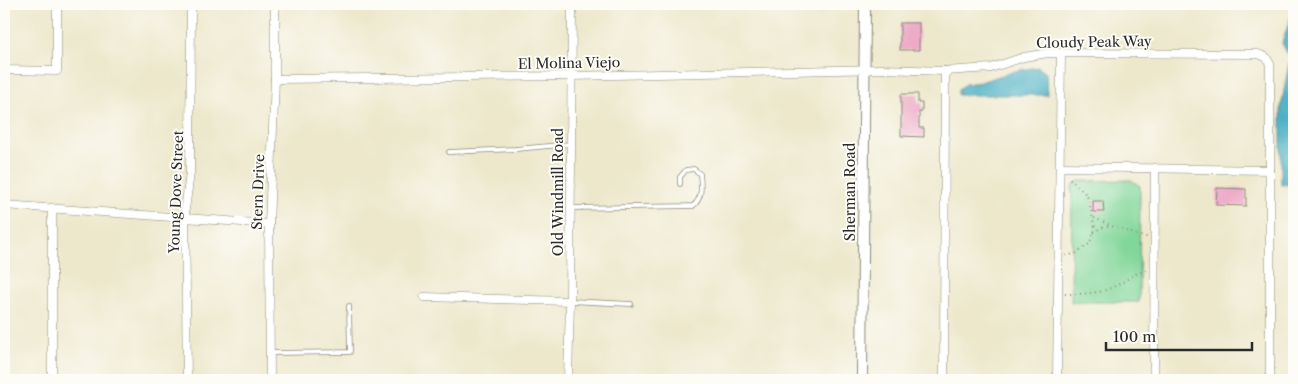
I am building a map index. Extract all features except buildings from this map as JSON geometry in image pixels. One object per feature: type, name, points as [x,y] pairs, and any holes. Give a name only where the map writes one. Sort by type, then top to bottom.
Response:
[{"type":"street","points":[[4,70],[57,71],[57,4]]},
{"type":"street","name":"Young Dove Street","points":[[187,380],[186,217],[190,173],[191,4]]},
{"type":"street","name":"Stern Drive","points":[[270,380],[269,224],[274,79],[274,4]]},
{"type":"street","name":"Old Windmill Road","points":[[568,380],[572,4]]},
{"type":"street","name":"Sherman Road","points":[[862,380],[865,4]]},
{"type":"street","name":"Cloudy Peak Way","points":[[865,71],[920,69],[945,71],[991,68],[1024,57],[1048,53],[1258,54],[1266,57],[1270,64],[1270,170]]},
{"type":"street","points":[[1057,380],[1061,53]]},
{"type":"street","name":"El Molina Viejo","points":[[274,79],[865,71]]},
{"type":"street","points":[[944,380],[945,71]]},
{"type":"street","points":[[1060,167],[1270,170],[1270,380]]},
{"type":"street","points":[[1154,380],[1155,168]]},
{"type":"street","points":[[4,205],[269,224]]},
{"type":"street","points":[[52,208],[52,380]]},
{"type":"street","points":[[424,297],[570,300]]},
{"type":"lane","points":[[450,152],[571,144]]},
{"type":"lane","points":[[571,208],[693,206],[698,202],[701,188],[700,174],[694,169],[686,170],[680,177],[680,184]]},
{"type":"lane","points":[[570,300],[631,304]]},
{"type":"lane","points":[[270,354],[350,352],[349,306]]},
{"type":"path","points":[[1060,167],[1088,198],[1093,218],[1094,233]]},
{"type":"path","points":[[1093,218],[1141,237],[1155,238]]},
{"type":"path","points":[[1058,256],[1070,256],[1083,250],[1089,244],[1094,233],[1100,228],[1110,225]]},
{"type":"path","points":[[1058,295],[1099,292],[1124,282],[1142,271],[1155,271]]},
{"type":"green space","points":[[1131,180],[1140,186],[1139,302],[1071,302],[1072,186],[1078,181]]},
{"type":"water","points":[[1294,8],[1294,53],[1287,53],[1282,43]]},
{"type":"water","points":[[1294,62],[1294,184],[1281,185],[1281,107],[1289,63]]},
{"type":"water","points":[[1038,67],[1046,73],[1047,95],[958,95],[958,90],[965,84]]}]
